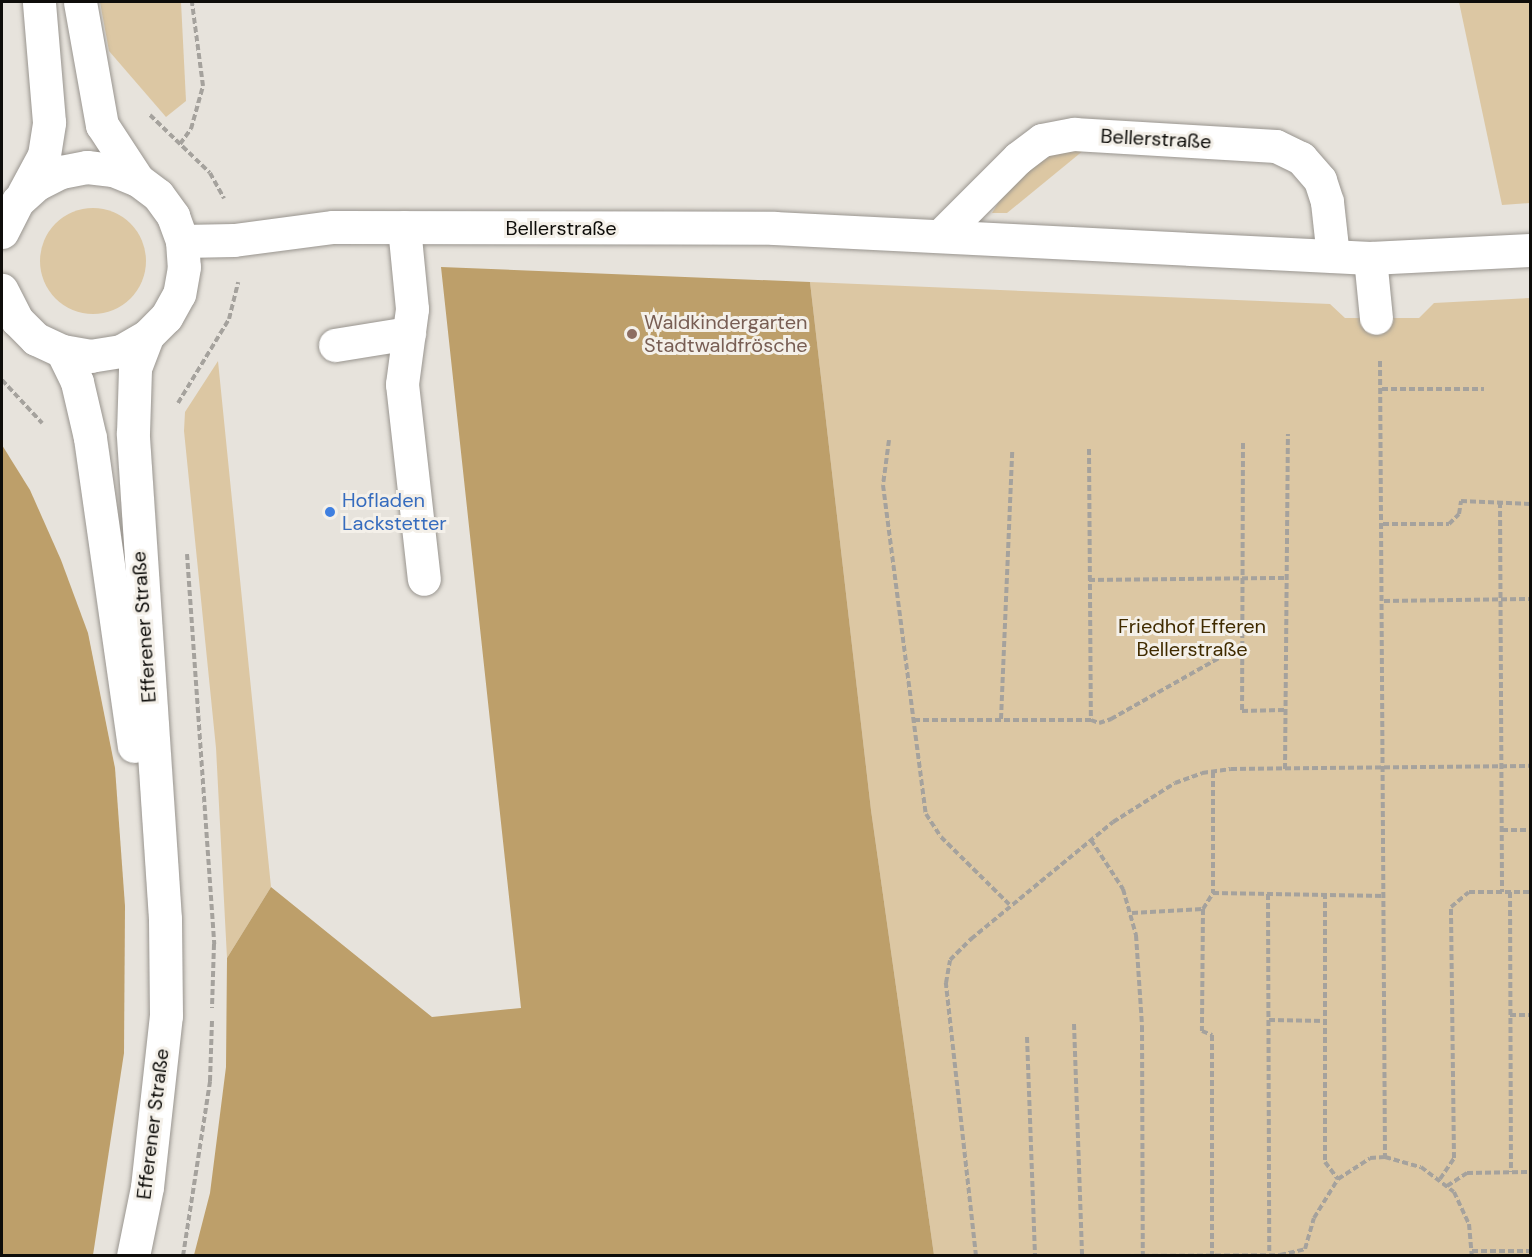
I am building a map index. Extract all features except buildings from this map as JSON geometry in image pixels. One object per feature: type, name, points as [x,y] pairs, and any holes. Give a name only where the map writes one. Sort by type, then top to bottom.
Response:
[{"type":"street","points":[[2,232],[44,155],[49,122],[39,2]]},
{"type":"street","points":[[80,2],[102,125],[138,180]]},
{"type":"street","name":"Bellerstraße","points":[[941,235],[1018,158],[1042,140],[1074,134],[1276,146],[1301,158],[1320,180],[1327,202],[1334,256]]},
{"type":"street","points":[[2,290],[17,320],[36,339],[62,351],[91,356],[121,351],[147,336],[166,317],[179,294],[184,267],[182,241],[173,216],[158,195],[138,180],[113,170],[78,169],[37,184],[18,201]]},
{"type":"street","name":"Bellerstraße","points":[[182,241],[234,240],[333,227],[774,228],[1370,258],[1530,250]]},
{"type":"street","points":[[404,227],[412,309],[402,384],[424,579]]},
{"type":"street","points":[[1370,258],[1376,318]]},
{"type":"street","points":[[335,345],[409,333]]},
{"type":"street","name":"Efferener Straße","points":[[133,1256],[147,1187],[166,1016],[165,920],[134,434],[135,368],[147,336]]},
{"type":"street","name":"Efferener Straße","points":[[62,351],[77,382],[90,438],[124,691],[165,920]]},
{"type":"path","points":[[180,144],[191,129],[203,86],[192,2]]},
{"type":"path","points":[[1376,318],[1382,389],[1385,1157]]},
{"type":"path","points":[[1382,389],[1484,390]]},
{"type":"path","points":[[1285,769],[1287,434]]},
{"type":"path","points":[[889,440],[884,485],[926,814],[941,837],[1011,906]]},
{"type":"path","points":[[1243,443],[1242,711],[1285,711]]},
{"type":"path","points":[[1089,449],[1091,720]]},
{"type":"path","points":[[1001,719],[1012,451]]},
{"type":"path","points":[[1383,524],[1449,524],[1459,514],[1461,501],[1530,504]]},
{"type":"path","points":[[1500,502],[1502,892]]},
{"type":"path","points":[[1089,580],[1286,578]]},
{"type":"path","points":[[1384,601],[1530,600]]},
{"type":"path","points":[[914,720],[1091,720],[1099,723],[1242,645]]},
{"type":"path","points":[[976,1256],[947,970],[956,952],[1091,840],[1144,801],[1175,783],[1213,772],[1530,766]]},
{"type":"path","points":[[1212,1255],[1212,1035],[1202,1031],[1203,909],[1213,893],[1213,772]]},
{"type":"path","points":[[1502,830],[1530,830]]},
{"type":"path","points":[[1091,840],[1112,869],[1132,913],[1142,1026],[1143,1255]]},
{"type":"path","points":[[1440,1179],[1454,1158],[1451,907],[1469,892],[1530,892]]},
{"type":"path","points":[[1510,892],[1511,1172]]},
{"type":"path","points":[[1213,893],[1325,893],[1384,896]]},
{"type":"path","points":[[1325,893],[1325,1162],[1338,1179]]},
{"type":"path","points":[[1268,894],[1269,1255]]},
{"type":"path","points":[[1132,913],[1203,909]]},
{"type":"path","points":[[1510,1015],[1530,1015]]},
{"type":"path","points":[[1269,1020],[1326,1021]]},
{"type":"path","points":[[1074,1024],[1082,1256]]},
{"type":"path","points":[[1027,1037],[1035,1256]]},
{"type":"path","points":[[1116,1256],[1269,1255],[1305,1249],[1314,1218],[1338,1179],[1370,1158],[1385,1157],[1421,1167],[1447,1186],[1463,1205],[1472,1253],[1530,1251]]},
{"type":"path","points":[[1447,1186],[1467,1173],[1530,1172]]},
{"type":"green space","points":[[100,2],[181,2],[186,101],[166,117],[109,51]]},
{"type":"green space","points":[[1459,2],[1530,2],[1530,203],[1502,205]]},
{"type":"green space","points":[[1084,150],[1007,213],[992,213],[1005,192],[1035,165],[1057,152]]},
{"type":"green space","points":[[93,208],[113,212],[131,223],[142,241],[146,261],[142,281],[131,299],[113,310],[93,314],[73,310],[55,299],[44,281],[40,261],[44,241],[55,223],[73,212]]},
{"type":"green space","name":"Friedhof Efferen Bellerstraße","points":[[810,282],[1330,304],[1345,318],[1419,318],[1434,303],[1530,298],[1530,1255],[934,1255],[871,810]]},
{"type":"green space","points":[[218,361],[271,887],[227,958],[216,748],[184,431],[185,412]]},
{"type":"shaded area","points":[[441,267],[810,282],[871,810],[934,1255],[194,1255],[210,1193],[226,1067],[227,958],[271,887],[432,1017],[521,1008]]},
{"type":"shaded area","points":[[2,445],[30,490],[61,560],[88,633],[115,768],[125,906],[124,1053],[93,1255],[2,1255]]},
{"type":"place","name":"Waldkindergarten Stadtwaldfrösche","points":[[632,334]]},
{"type":"place","name":"Hofladen Lackstetter","points":[[330,512]]}]
